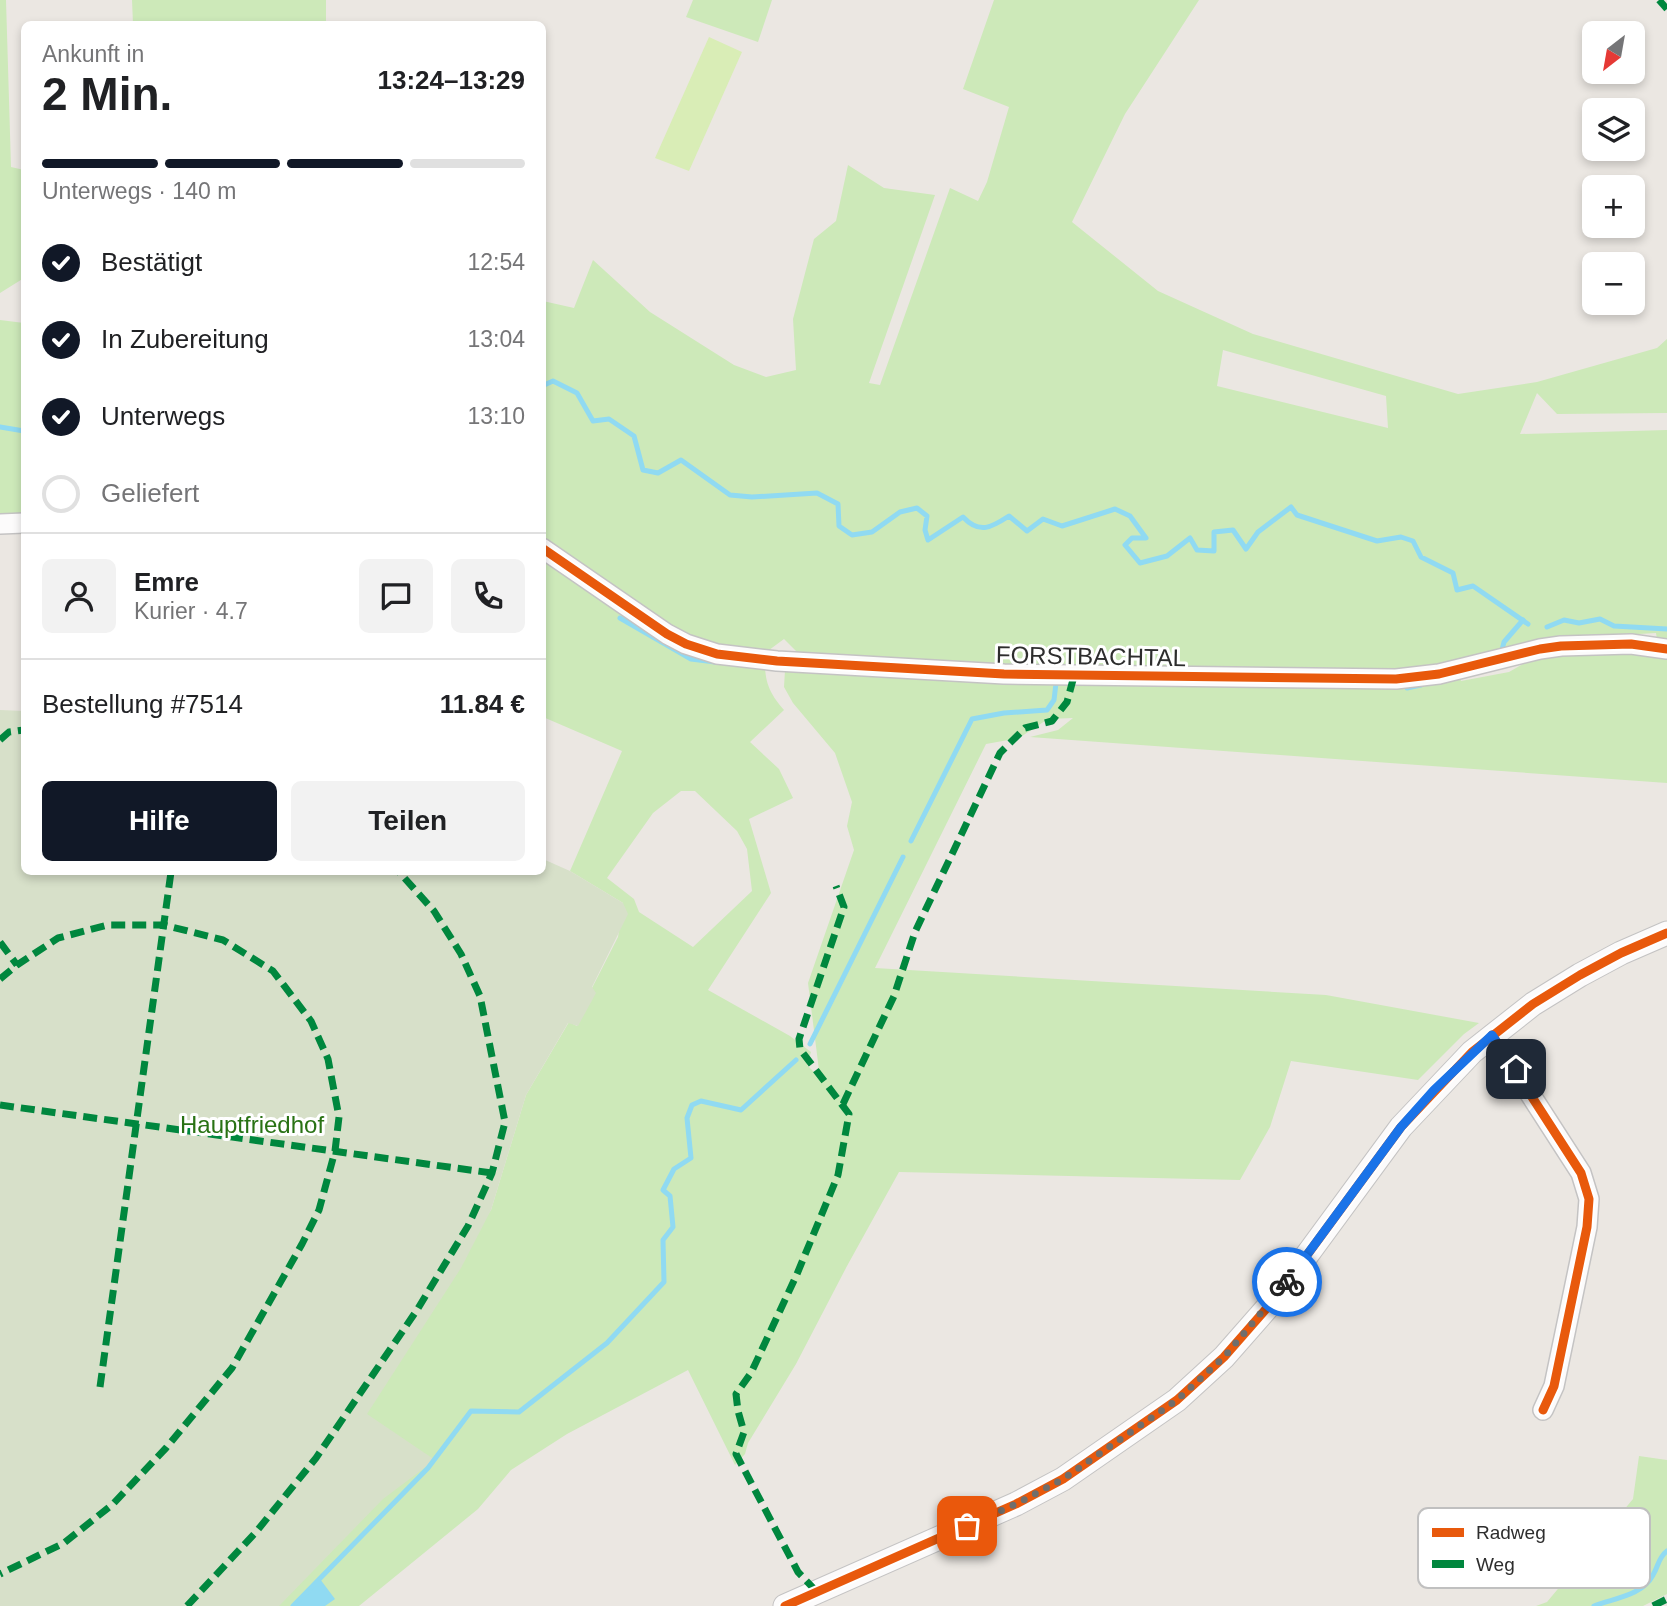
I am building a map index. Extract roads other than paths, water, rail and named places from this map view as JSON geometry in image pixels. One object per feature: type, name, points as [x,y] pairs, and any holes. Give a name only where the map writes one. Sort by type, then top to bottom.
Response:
[{"type":"street","points":[[0,524],[21,523]]},
{"type":"street","name":"FORSTBACHTAL","points":[[546,551],[635,614],[686,644],[717,654],[777,661],[1039,675],[1371,680],[1439,674],[1562,646],[1631,644],[1667,649]]},
{"type":"street","points":[[786,1606],[818,1599],[1016,1504],[1063,1479],[1177,1400],[1224,1357],[1274,1300],[1401,1127],[1434,1090],[1492,1035],[1533,1004],[1620,953],[1667,933]]},
{"type":"street","points":[[1492,1035],[1581,1173],[1588,1199],[1587,1227],[1554,1386],[1544,1410]]},
{"type":"water","points":[[320,1579],[335,1599],[325,1606],[293,1606]]},
{"type":"waterway","points":[[546,384],[553,381],[577,393],[593,421],[609,419],[634,436],[643,470],[658,473],[681,460],[730,495],[752,497],[817,493],[838,504],[839,526],[852,535],[872,532],[900,512],[917,508],[927,516],[925,530],[928,540],[963,517],[975,526],[986,527],[1009,516],[1027,531],[1043,519],[1062,526],[1115,509],[1130,516],[1146,538],[1132,538],[1125,545],[1140,563],[1167,556],[1190,538],[1197,550],[1214,551],[1214,532],[1233,530],[1246,549],[1258,532],[1291,507],[1297,515],[1377,541],[1401,537],[1413,541],[1421,557],[1453,573],[1457,590],[1473,586],[1528,624]]},
{"type":"waterway","points":[[0,427],[21,430]]},
{"type":"waterway","points":[[620,618],[691,659],[715,662]]},
{"type":"waterway","points":[[1547,627],[1564,620],[1579,623],[1600,619],[1614,626],[1667,629]]},
{"type":"waterway","points":[[1502,650],[1504,642],[1523,620]]},
{"type":"waterway","points":[[911,841],[972,719],[1004,713],[1047,710],[1054,700],[1056,683],[1059,683]]},
{"type":"waterway","points":[[1407,688],[1421,685]]},
{"type":"waterway","points":[[810,1044],[903,857]]},
{"type":"waterway","points":[[293,1606],[428,1468],[471,1411],[519,1412],[607,1343],[664,1282],[663,1240],[673,1227],[670,1196],[663,1190],[674,1169],[691,1158],[687,1118],[692,1105],[701,1101],[741,1110],[796,1060]]},
{"type":"waterway","points":[[1650,1579],[1667,1551]]},
{"type":"waterway","points":[[1594,1606],[1642,1588]]},
{"type":"park label","name":"Hauptfriedhof","points":[[252,1124]]}]
